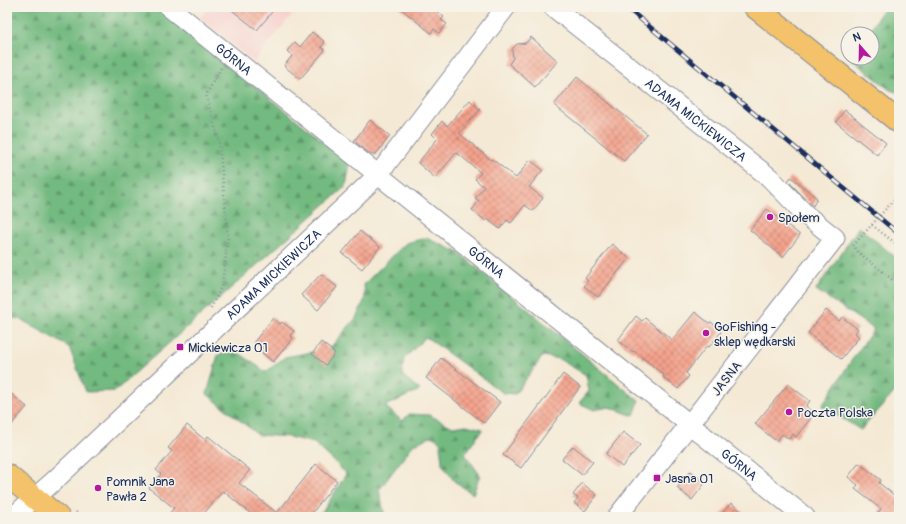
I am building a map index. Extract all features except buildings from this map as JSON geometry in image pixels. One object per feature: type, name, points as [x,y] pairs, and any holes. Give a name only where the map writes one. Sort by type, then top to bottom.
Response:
[{"type":"main road","points":[[755,7],[899,122]]},
{"type":"main road","points":[[7,474],[58,517]]},
{"type":"street","name":"GÓRNA","points":[[169,7],[805,517]]},
{"type":"street","name":"ADAMA MICKIEWICZA","points":[[13,517],[55,480],[378,175],[506,7]]},
{"type":"street","name":"ADAMA MICKIEWICZA","points":[[553,7],[769,177],[806,215],[835,238]]},
{"type":"street","name":"JASNA","points":[[617,517],[835,238]]},
{"type":"path","points":[[210,311],[222,285],[228,238],[219,141],[206,95],[228,55]]},
{"type":"path","points":[[899,194],[853,246],[857,251],[899,285]]},
{"type":"path","points":[[872,224],[899,246]]},
{"type":"shaded area","points":[[209,7],[298,7],[254,62],[200,18]]},
{"type":"green space","points":[[7,7],[157,7],[350,163],[346,186],[115,391],[86,392],[69,347],[20,319],[7,318]]},
{"type":"green space","points":[[885,7],[899,7],[899,93],[890,90],[860,66],[880,66],[880,26],[872,26]]},
{"type":"green space","points":[[859,227],[899,260],[899,387],[861,430],[822,406],[874,329],[816,290]]},
{"type":"green space","points":[[426,238],[458,252],[639,401],[634,416],[609,407],[594,410],[579,403],[589,391],[586,375],[559,359],[543,356],[515,394],[503,393],[426,337],[404,359],[402,375],[420,390],[385,406],[402,421],[409,414],[429,415],[453,427],[466,425],[483,429],[465,454],[480,475],[473,494],[454,481],[442,464],[440,441],[431,436],[413,445],[379,490],[385,517],[315,517],[323,511],[346,474],[314,443],[289,437],[258,435],[207,394],[218,355],[236,351],[266,372],[285,357],[329,349],[356,318],[365,299],[364,284],[406,243]]},
{"type":"railway","points":[[626,7],[899,234]]},
{"type":"place","name":"Społem","points":[[770,217]]},
{"type":"place","name":"GoFishing - sklep wędkarski","points":[[706,333]]},
{"type":"place","name":"Mickiewicza 01","points":[[180,347]]},
{"type":"place","name":"Poczta Polska","points":[[789,412]]},
{"type":"place","name":"Jasna 01","points":[[657,478]]},
{"type":"place","name":"Pomnik Jana Pawła 2","points":[[98,488]]}]
